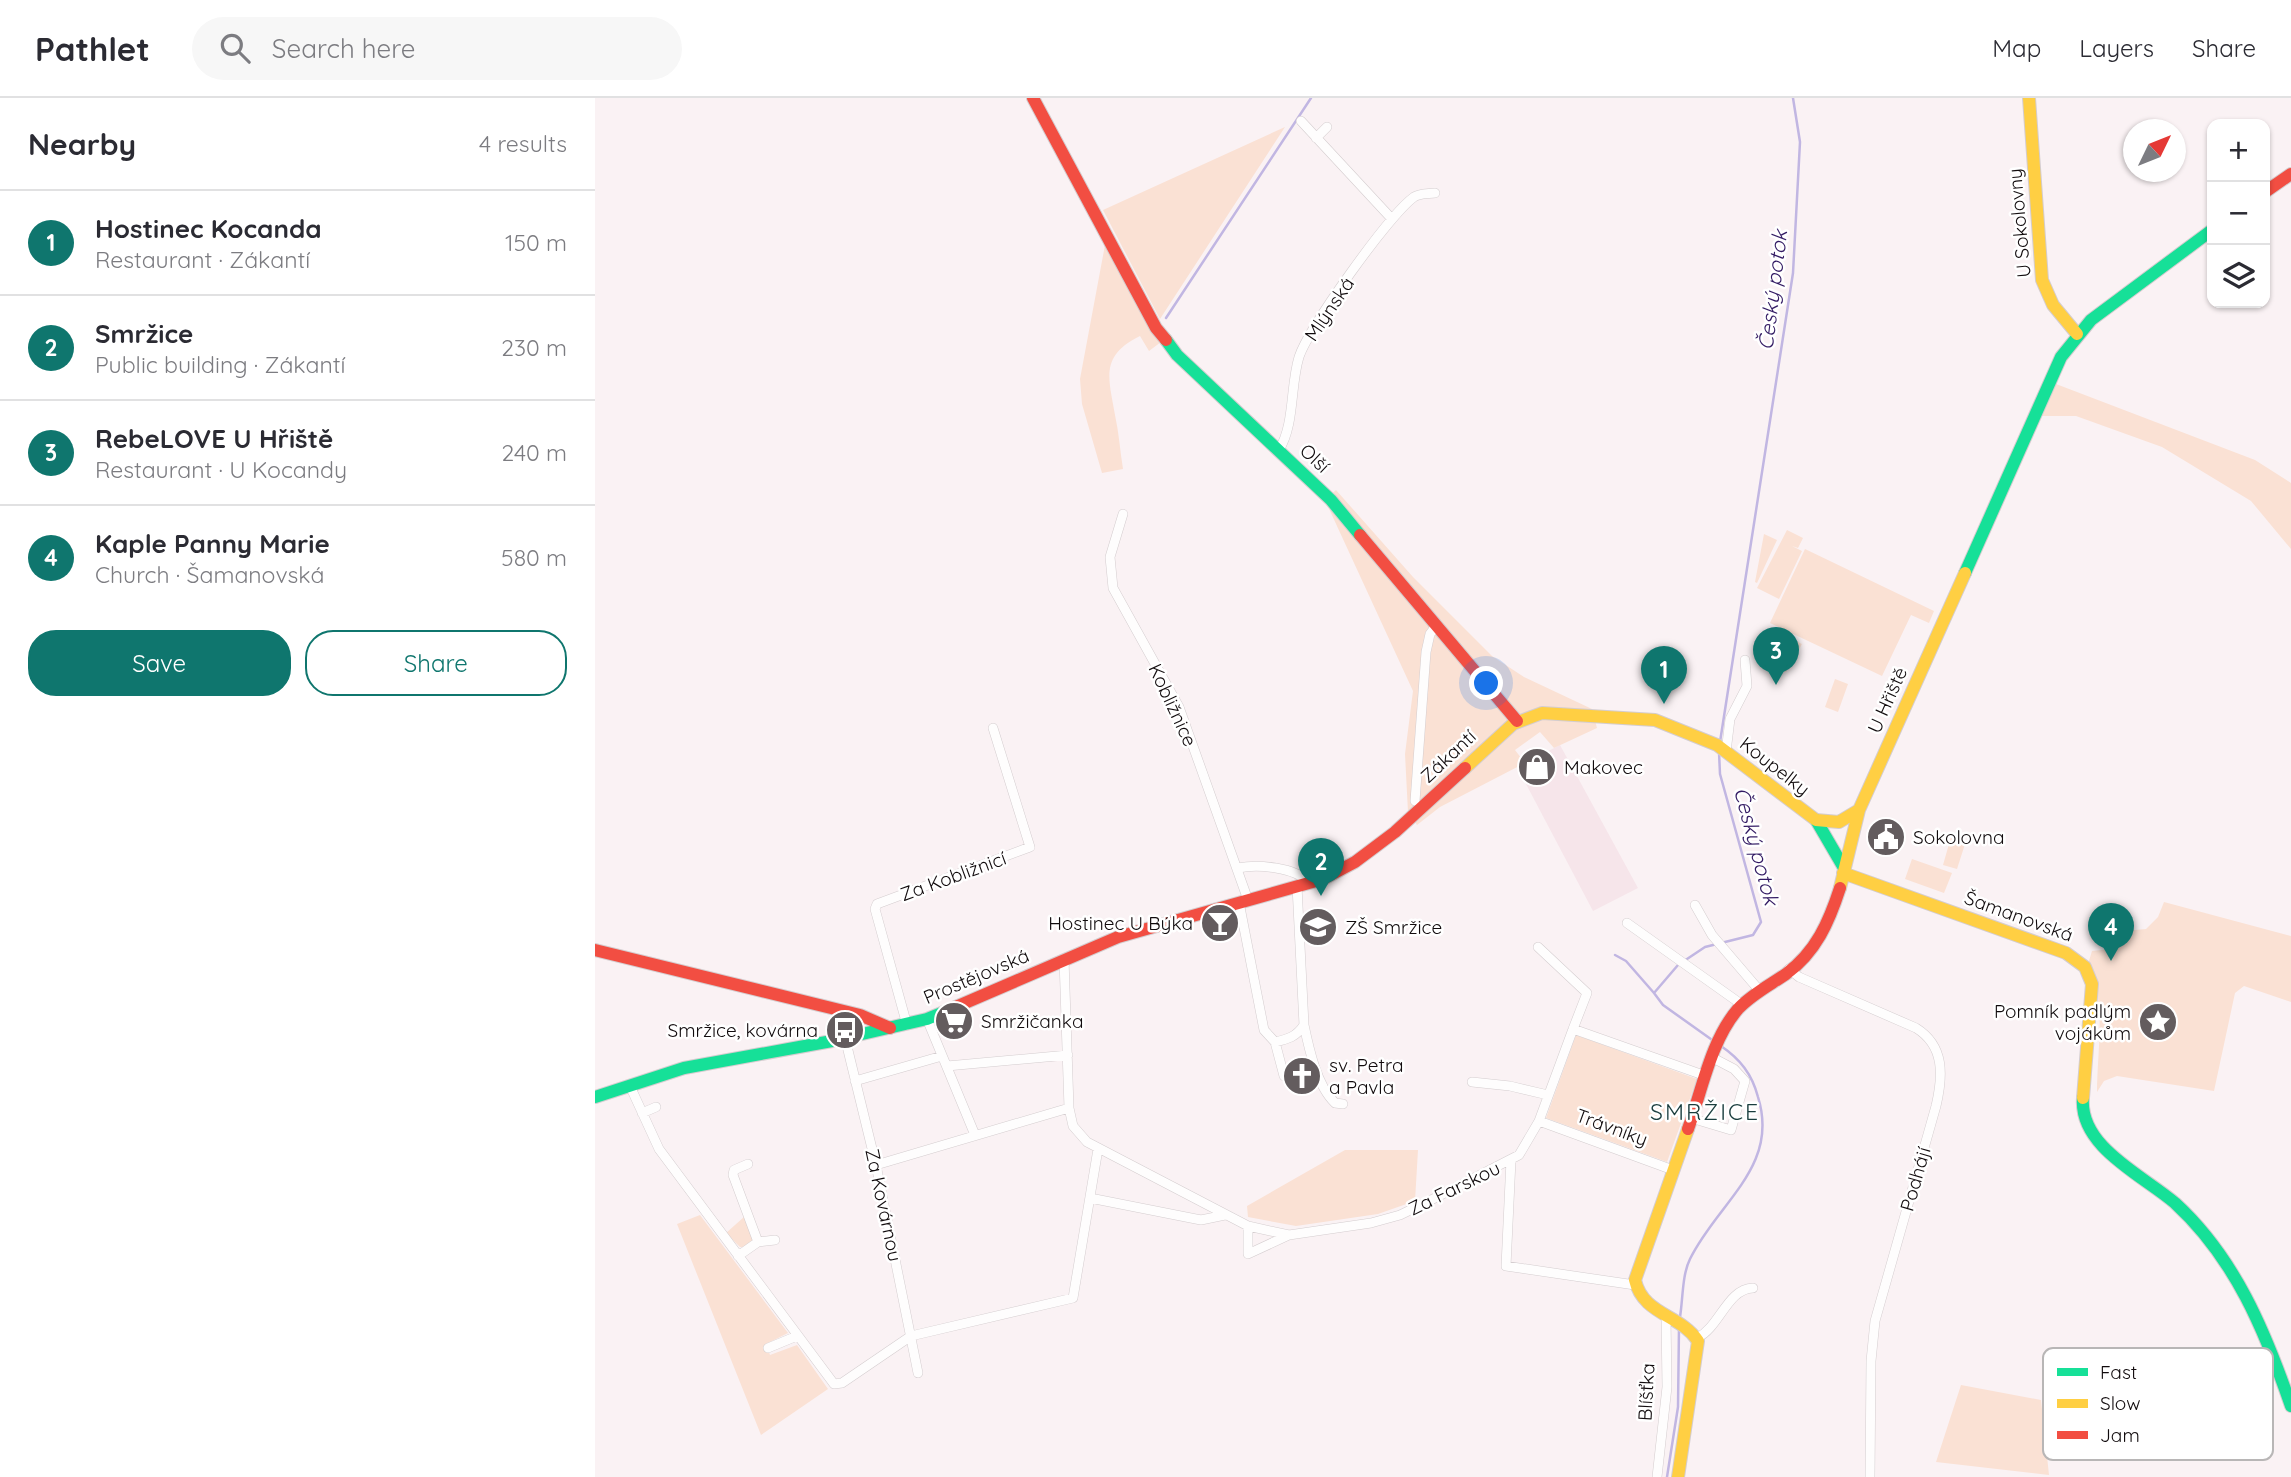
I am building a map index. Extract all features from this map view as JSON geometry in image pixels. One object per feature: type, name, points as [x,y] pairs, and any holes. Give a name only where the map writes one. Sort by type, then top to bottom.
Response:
[{"type":"street","name":"Olší","points":[[1033,98],[1156,328],[1177,355],[1331,500],[1517,721]]},
{"type":"street","name":"U Sokolovny","points":[[2029,98],[2042,280],[2053,305],[2077,334]]},
{"type":"street","points":[[1301,121],[1391,218]]},
{"type":"street","points":[[1316,138],[1327,127]]},
{"type":"street","points":[[2270,189],[2291,174]]},
{"type":"street","name":"Mlýnská","points":[[1279,450],[1284,437],[1295,372],[1304,346],[1391,218],[1417,194],[1435,193]]},
{"type":"street","name":"U Hřiště","points":[[1859,810],[2050,379],[2077,334],[2120,296],[2207,234]]},
{"type":"street","name":"Kobližnice","points":[[1123,514],[1111,556],[1112,588],[1179,707],[1238,868],[1263,1030],[1275,1042],[1284,1076]]},
{"type":"street","points":[[1415,801],[1426,652],[1430,634],[1436,626]]},
{"type":"street","points":[[1725,751],[1730,719],[1747,686],[1748,666],[1745,660]]},
{"type":"street","name":"Zákantí","points":[[1303,885],[1346,867],[1395,832],[1517,721],[1548,713],[1645,717],[1711,741]]},
{"type":"street","name":"Za Kobližnicí","points":[[907,1025],[875,906],[1030,847],[993,729]]},
{"type":"street","name":"Koupelky","points":[[1711,741],[1816,820],[1834,846],[1843,871]]},
{"type":"street","points":[[1678,1477],[1699,1354],[1697,1338],[1641,1300],[1635,1285],[1636,1275],[1720,1038],[1741,1004],[1807,956],[1819,939],[1843,871],[1859,810]]},
{"type":"street","name":"Koupelky","points":[[1816,820],[1839,822],[1859,810]]},
{"type":"street","points":[[1238,868],[1263,867],[1297,874],[1303,885],[1304,1025],[1309,1051],[1328,1094],[1335,1103],[1343,1104]]},
{"type":"street","name":"Šamanovská","points":[[1843,871],[2066,953],[2081,963],[2090,977],[2092,993],[2082,1108],[2087,1124],[2097,1140],[2174,1203],[2201,1230],[2233,1272],[2264,1330],[2270,1348]]},
{"type":"street","name":"Prostějovská","points":[[595,1097],[650,1079],[764,1052],[907,1025],[1144,928],[1303,885]]},
{"type":"street","points":[[1695,905],[1712,934],[1759,990]]},
{"type":"street","points":[[1627,923],[1741,1004]]},
{"type":"street","points":[[1472,1082],[1510,1086],[1548,1095],[1587,993],[1538,947]]},
{"type":"street","points":[[595,950],[860,1014],[890,1028]]},
{"type":"street","points":[[876,1165],[1069,1108],[1064,959]]},
{"type":"street","name":"Podhájí","points":[[1789,969],[1805,981],[1916,1028],[1933,1044],[1940,1061],[1936,1106],[1875,1321],[1871,1361],[1870,1477]]},
{"type":"street","points":[[927,1019],[975,1135]]},
{"type":"street","points":[[1275,1042],[1292,1037],[1304,1025]]},
{"type":"street","points":[[1573,1029],[1706,1076]]},
{"type":"street","name":"Za Kovárnou","points":[[845,1038],[876,1165],[918,1373]]},
{"type":"street","points":[[947,1066],[1068,1055]]},
{"type":"street","points":[[1691,1118],[1731,1130],[1745,1081],[1734,1069],[1713,1055]]},
{"type":"street","points":[[855,1081],[942,1056]]},
{"type":"street","points":[[630,1086],[659,1149],[830,1381],[842,1383],[911,1336],[1073,1298],[1098,1149]]},
{"type":"street","name":"Za Farskou","points":[[1069,1108],[1073,1126],[1087,1142],[1098,1149],[1248,1226],[1289,1235],[1371,1223],[1400,1215],[1511,1160],[1525,1146],[1539,1121],[1548,1095]]},
{"type":"street","points":[[642,1112],[656,1107]]},
{"type":"street","name":"Trávníky","points":[[1539,1121],[1673,1170]]},
{"type":"street","points":[[1511,1160],[1506,1266],[1635,1285]]},
{"type":"street","points":[[748,1164],[734,1170],[733,1175],[758,1242]]},
{"type":"street","points":[[1090,1198],[1201,1220],[1225,1215]]},
{"type":"street","points":[[1248,1226],[1248,1254],[1289,1235]]},
{"type":"street","points":[[738,1256],[758,1242],[775,1240]]},
{"type":"street","points":[[1697,1338],[1711,1329],[1738,1292],[1753,1288]]},
{"type":"street","name":"Blíšťka","points":[[1657,1477],[1675,1321]]},
{"type":"street","points":[[768,1348],[797,1336]]},
{"type":"street","name":"Šamanovská","points":[[2273,1355],[2291,1406]]},
{"type":"shaded area","points":[[1285,127],[1160,319],[1103,210]]},
{"type":"shaded area","points":[[1105,245],[1161,342],[1149,351],[1140,336],[1127,344],[1112,360],[1109,379],[1123,469],[1102,473],[1082,404],[1080,379]]},
{"type":"shaded area","points":[[2056,384],[2255,460],[2291,483],[2291,549],[2251,501],[2162,447],[2076,416],[2042,416]]},
{"type":"shaded area","points":[[1336,490],[1413,577],[1492,656],[1524,677],[1592,709],[1597,728],[1554,748],[1540,732],[1515,750],[1525,763],[1440,807],[1417,825],[1408,812],[1405,754],[1413,691],[1325,500]]},
{"type":"shaded area","points":[[1787,530],[1803,538],[1798,548],[1792,546],[1802,551],[1779,599],[1757,588]]},
{"type":"shaded area","points":[[1764,534],[1777,540],[1757,583],[1755,582]]},
{"type":"shaded area","points":[[1805,549],[1934,611],[1929,623],[1911,615],[1882,676],[1770,623]]},
{"type":"shaded area","points":[[1770,628],[1802,644],[1786,672],[1757,655]]},
{"type":"shaded area","points":[[1835,679],[1848,684],[1838,712],[1825,707]]},
{"type":"shaded area","points":[[1560,745],[1638,888],[1593,911],[1517,767]]},
{"type":"shaded area","points":[[1951,837],[1966,841],[1957,869],[1943,865]]},
{"type":"shaded area","points":[[1912,859],[1952,873],[1944,893],[1905,879]]},
{"type":"shaded area","points":[[2164,902],[2291,936],[2291,1002],[2244,986],[2235,993],[2214,1091],[2117,1076],[2104,1081],[2097,1092],[2099,1010],[2094,978],[2088,964],[2092,951],[2112,949],[2110,940],[2094,940],[2092,934],[2146,929],[2158,917]]},
{"type":"shaded area","points":[[1576,1035],[1697,1079],[1667,1162],[1546,1118]]},
{"type":"shaded area","points":[[1345,1150],[1418,1150],[1415,1201],[1378,1214],[1296,1226],[1248,1217],[1247,1206]]},
{"type":"shaded area","points":[[700,1215],[788,1333],[766,1344],[770,1355],[797,1345],[828,1389],[761,1435],[677,1224]]},
{"type":"shaded area","points":[[744,1217],[754,1240],[747,1247],[740,1247],[726,1233]]},
{"type":"shaded area","points":[[1961,1385],[2041,1400],[2043,1460],[2047,1460],[2049,1475],[1936,1462]]},
{"type":"waterway","points":[[1166,318],[1311,98]]},
{"type":"waterway","name":"Český potok","points":[[1720,742],[1793,273],[1800,142],[1793,98]]},
{"type":"waterway","name":"Český potok","points":[[1684,961],[1705,947],[1753,935],[1761,922],[1720,774],[1719,752]]},
{"type":"waterway","points":[[1615,955],[1626,961],[1654,993]]},
{"type":"waterway","name":"Český potok","points":[[1678,965],[1654,993],[1663,1005],[1715,1042]]},
{"type":"waterway","name":"Český potok","points":[[1680,1317],[1687,1265],[1742,1183],[1760,1144],[1763,1122],[1752,1081],[1734,1056],[1721,1046]]},
{"type":"waterway","name":"Český potok","points":[[1667,1477],[1678,1407],[1679,1327]]},
{"type":"traffic: fast","points":[[1965,573],[2061,357],[2091,320],[2207,234]]},
{"type":"traffic: fast","points":[[1166,340],[1177,355],[1331,500],[1360,535]]},
{"type":"traffic: fast","points":[[1816,820],[1844,868]]},
{"type":"traffic: fast","points":[[595,1097],[684,1068],[832,1041],[927,1019],[944,1012]]},
{"type":"traffic: fast","points":[[2083,1098],[2091,1131],[2102,1146],[2175,1203],[2215,1247],[2246,1297],[2269,1348]]},
{"type":"traffic: fast","points":[[2273,1358],[2291,1406]]},
{"type":"traffic: slow","points":[[2029,98],[2042,280],[2053,305],[2077,334]]},
{"type":"traffic: slow","points":[[1840,888],[1859,810],[1965,573]]},
{"type":"traffic: slow","points":[[1465,768],[1513,724],[1542,713],[1655,720],[1717,745],[1816,820],[1839,822],[1859,810]]},
{"type":"traffic: slow","points":[[1843,873],[2066,953],[2085,967],[2092,984],[2083,1098]]},
{"type":"traffic: slow","points":[[1678,1477],[1698,1341],[1682,1325],[1654,1308],[1639,1292],[1635,1280],[1688,1129]]},
{"type":"traffic: jam","points":[[1033,98],[1156,328],[1166,340]]},
{"type":"traffic: jam","points":[[2270,189],[2291,174]]},
{"type":"traffic: jam","points":[[1360,535],[1517,721]]},
{"type":"traffic: jam","points":[[944,1012],[1118,937],[1323,879],[1355,862],[1395,832],[1465,768]]},
{"type":"traffic: jam","points":[[1688,1129],[1714,1050],[1729,1021],[1749,999],[1786,974],[1806,956],[1820,936],[1840,888]]},
{"type":"traffic: jam","points":[[595,950],[860,1015],[890,1028]]},
{"type":"place","name":"RebeLOVE U Hřiště","points":[[1776,685]]},
{"type":"place","name":"Hostinec Kocanda","points":[[1664,704]]},
{"type":"place","name":"Makovec","points":[[1537,767]]},
{"type":"place","name":"Sokolovna","points":[[1886,837]]},
{"type":"place","name":"Smržice","points":[[1321,896]]},
{"type":"place","name":"Hostinec U Býka","points":[[1220,923]]},
{"type":"place","name":"ZŠ Smržice","points":[[1318,927]]},
{"type":"place","name":"Kaple Panny Marie","points":[[2111,961]]},
{"type":"place","name":"Smržičanka","points":[[954,1021]]},
{"type":"place","name":"Pomník padlým vojákům","points":[[2158,1022]]},
{"type":"place","name":"Smržice, kovárna","points":[[845,1030]]},
{"type":"place","name":"sv. Petra a Pavla","points":[[1302,1076]]},
{"type":"district","name":"SMRŽICE","points":[[1705,1111]]}]
